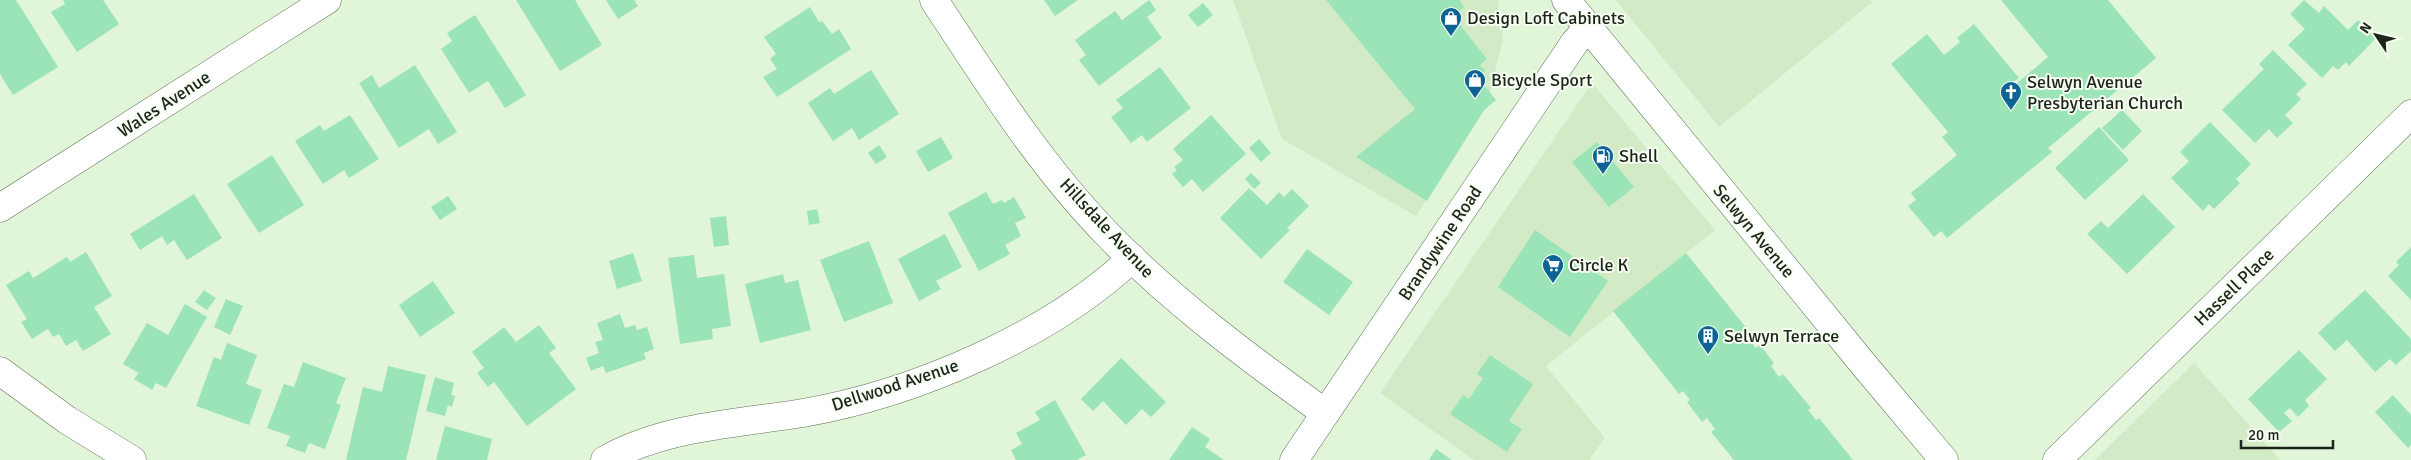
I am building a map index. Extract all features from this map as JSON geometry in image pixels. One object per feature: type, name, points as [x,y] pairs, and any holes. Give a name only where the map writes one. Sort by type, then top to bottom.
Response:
[{"type":"street","name":"Wales Avenue","points":[[0,208],[327,0]]},
{"type":"street","name":"Hillsdale Avenue","points":[[934,0],[1026,136],[1086,210],[1132,258],[1183,305],[1238,350],[1326,414]]},
{"type":"street","name":"Selwyn Avenue","points":[[1566,0],[1706,174],[1944,460]]},
{"type":"street","name":"Brandywine Road","points":[[1294,460],[1575,42],[1589,27]]},
{"type":"street","name":"Hassell Place","points":[[2057,460],[2411,114]]},
{"type":"street","name":"Dellwood Avenue","points":[[605,460],[657,437],[835,406],[932,376],[979,356],[1045,322],[1086,298],[1132,258]]},
{"type":"street","points":[[0,371],[67,420],[132,460]]},
{"type":"shaded area","points":[[1233,0],[1498,0],[1503,39],[1486,108],[1416,216],[1282,139]]},
{"type":"shaded area","points":[[1616,0],[1870,0],[1872,2],[1719,127]]},
{"type":"shaded area","points":[[1592,83],[1715,230],[1546,366],[1605,438],[1589,460],[1474,460],[1380,393]]},
{"type":"shaded area","points":[[2194,363],[2280,460],[2095,460]]},
{"type":"building","points":[[0,0],[16,0],[58,67],[13,95],[0,74]]},
{"type":"building","points":[[63,0],[103,0],[119,24],[77,52],[51,12],[65,4]]},
{"type":"building","points":[[516,0],[575,0],[602,45],[560,71]]},
{"type":"building","points":[[606,0],[634,0],[638,6],[618,19]]},
{"type":"building","points":[[1044,0],[1078,0],[1055,16]]},
{"type":"building","points":[[1149,0],[1156,10],[1147,17],[1162,38],[1099,86],[1079,60],[1086,55],[1075,40],[1115,11],[1122,20]]},
{"type":"building","points":[[1326,0],[1459,0],[1464,7],[1453,16],[1487,59],[1480,65],[1485,71],[1477,77],[1496,100],[1484,110],[1427,201],[1356,157],[1415,109]]},
{"type":"building","name":"Selwyn Avenue Presbyterian Church","points":[[2001,0],[2108,0],[2156,58],[2048,148],[2052,152],[1947,238],[1941,231],[1934,237],[1908,206],[1916,200],[1911,193],[1957,155],[1942,137],[1948,132],[1891,64],[1927,34],[1944,55],[1960,42],[1957,38],[1974,24],[2019,78],[2007,86],[2010,89],[2048,57]]},
{"type":"building","points":[[2304,0],[2319,13],[2324,6],[2348,30],[2358,20],[2376,38],[2349,66],[2346,62],[2338,70],[2333,66],[2322,78],[2288,45],[2305,29],[2290,14]]},
{"type":"building","points":[[1203,3],[1213,15],[1198,27],[1188,15]]},
{"type":"building","points":[[810,7],[819,22],[822,21],[832,34],[839,29],[851,49],[777,97],[763,77],[777,69],[770,59],[776,54],[764,37]]},
{"type":"building","points":[[475,15],[526,95],[505,108],[488,81],[469,93],[441,49],[452,41],[447,33]]},
{"type":"building","points":[[2273,50],[2307,84],[2296,94],[2301,99],[2285,115],[2293,123],[2277,138],[2269,129],[2255,143],[2222,110],[2264,69],[2259,64]]},
{"type":"building","points":[[415,65],[457,132],[438,144],[429,129],[399,148],[359,83],[372,75],[379,88]]},
{"type":"building","points":[[1160,67],[1191,108],[1147,142],[1142,135],[1131,143],[1111,117],[1123,108],[1116,100]]},
{"type":"building","points":[[871,70],[899,114],[859,140],[852,128],[833,141],[808,103],[830,88],[834,94]]},
{"type":"building","points":[[2122,110],[2142,131],[2123,150],[2102,128]]},
{"type":"building","points":[[350,115],[379,159],[349,178],[344,170],[323,184],[295,141],[320,125],[324,131]]},
{"type":"building","points":[[1211,115],[1246,154],[1203,192],[1192,179],[1183,187],[1172,174],[1177,170],[1174,167],[1183,160],[1173,149]]},
{"type":"building","points":[[2210,122],[2251,164],[2236,179],[2240,183],[2214,209],[2209,204],[2203,211],[2171,178],[2189,161],[2180,152]]},
{"type":"building","points":[[2099,127],[2129,160],[2085,200],[2055,168]]},
{"type":"building","points":[[941,137],[953,158],[928,172],[916,151]]},
{"type":"building","points":[[1259,139],[1271,153],[1261,162],[1249,148]]},
{"type":"building","name":"Shell","points":[[1597,142],[1634,187],[1609,207],[1572,162]]},
{"type":"building","points":[[879,145],[887,157],[876,164],[868,153]]},
{"type":"building","points":[[272,155],[304,205],[259,233],[227,184]]},
{"type":"building","points":[[1251,173],[1261,183],[1254,189],[1245,179]]},
{"type":"building","points":[[1249,188],[1267,205],[1279,192],[1284,197],[1292,189],[1309,206],[1287,228],[1290,230],[1261,259],[1220,218]]},
{"type":"building","points":[[986,192],[993,204],[1002,200],[1004,203],[1014,197],[1026,218],[1015,223],[1021,236],[1005,245],[1010,254],[979,271],[948,213]]},
{"type":"building","points":[[194,194],[222,238],[187,260],[174,240],[167,245],[162,236],[140,250],[130,234]]},
{"type":"building","points":[[2143,194],[2175,227],[2127,274],[2087,234],[2101,221],[2108,228]]},
{"type":"building","points":[[448,196],[457,209],[440,220],[431,207]]},
{"type":"building","points":[[817,209],[820,223],[809,225],[807,211]]},
{"type":"building","points":[[726,216],[729,245],[714,247],[710,218]]},
{"type":"building","name":"Circle K","points":[[1535,230],[1608,281],[1570,337],[1498,287]]},
{"type":"building","points":[[945,234],[962,267],[936,281],[941,289],[919,301],[898,259]]},
{"type":"building","points":[[869,241],[893,303],[844,322],[820,260]]},
{"type":"building","points":[[2411,247],[2411,300],[2388,276],[2399,265],[2396,262]]},
{"type":"building","points":[[1307,249],[1353,282],[1329,315],[1283,282]]},
{"type":"building","points":[[86,252],[112,296],[94,307],[111,334],[83,351],[76,340],[66,346],[59,334],[53,337],[48,329],[32,339],[21,322],[27,319],[6,285],[29,271],[33,278],[67,257],[70,262]]},
{"type":"building","points":[[633,253],[642,281],[617,289],[609,261]]},
{"type":"building","name":"Selwyn Terrace","points":[[1686,253],[1752,335],[1747,338],[1756,348],[1760,345],[1774,363],[1771,366],[1779,377],[1783,374],[1811,408],[1808,410],[1816,420],[1819,418],[1853,460],[1734,460],[1711,432],[1715,429],[1707,418],[1702,422],[1687,402],[1690,400],[1683,391],[1679,394],[1613,311]]},
{"type":"building","points":[[694,255],[697,278],[724,274],[731,326],[712,329],[713,339],[680,344],[668,258]]},
{"type":"building","points":[[783,274],[785,283],[798,280],[811,330],[760,343],[745,284]]},
{"type":"building","points":[[433,281],[455,313],[420,337],[399,305]]},
{"type":"building","points":[[204,290],[216,298],[207,310],[195,302]]},
{"type":"building","points":[[2365,290],[2411,339],[2411,351],[2396,365],[2390,359],[2375,372],[2347,340],[2335,351],[2318,333]]},
{"type":"building","points":[[226,299],[243,306],[230,335],[214,327]]},
{"type":"building","points":[[185,304],[207,317],[166,388],[156,383],[152,390],[134,379],[139,373],[123,364],[147,323],[168,335]]},
{"type":"building","points":[[620,314],[625,328],[635,325],[637,330],[647,327],[654,349],[644,353],[646,359],[606,373],[603,366],[591,371],[586,358],[599,353],[595,342],[603,340],[597,323]]},
{"type":"building","points":[[539,325],[556,348],[549,353],[576,389],[527,426],[494,382],[488,387],[477,373],[484,368],[472,352],[504,327],[516,342]]},
{"type":"building","points":[[227,343],[257,355],[246,384],[262,390],[249,425],[196,406],[214,357],[221,360]]},
{"type":"building","points":[[2299,350],[2327,379],[2305,400],[2309,406],[2298,417],[2290,408],[2284,413],[2292,421],[2279,432],[2248,399]]},
{"type":"building","points":[[1490,355],[1533,384],[1509,421],[1522,429],[1507,452],[1450,414],[1463,395],[1469,399],[1483,378],[1477,374]]},
{"type":"building","points":[[1121,358],[1166,402],[1151,417],[1142,409],[1126,425],[1103,401],[1093,411],[1081,399]]},
{"type":"building","points":[[303,362],[346,378],[336,403],[341,405],[325,449],[309,443],[305,453],[286,446],[290,436],[267,428],[284,384],[294,387]]},
{"type":"building","points":[[388,366],[426,375],[406,460],[346,460],[363,387],[382,392]]},
{"type":"building","points":[[435,377],[454,383],[451,395],[455,396],[452,407],[448,405],[445,416],[426,411]]},
{"type":"building","points":[[2393,395],[2411,415],[2411,445],[2408,448],[2375,412]]},
{"type":"building","points":[[1055,400],[1086,455],[1077,460],[1016,460],[1011,450],[1022,444],[1016,433],[1040,420],[1035,412]]},
{"type":"building","points":[[445,426],[492,439],[487,460],[436,460]]},
{"type":"building","points":[[1192,427],[1210,439],[1205,447],[1224,460],[1169,460]]},
{"type":"building","points":[[1436,449],[1452,460],[1429,460]]},
{"type":"place","name":"Design Loft Cabinets","points":[[1451,37]]},
{"type":"place","name":"Bicycle Sport","points":[[1475,99]]},
{"type":"place","name":"Selwyn Avenue Presbyterian Church","points":[[2011,111]]},
{"type":"place","name":"Shell","points":[[1603,175]]},
{"type":"place","name":"Circle K","points":[[1553,284]]},
{"type":"place","name":"Selwyn Terrace","points":[[1708,355]]}]
